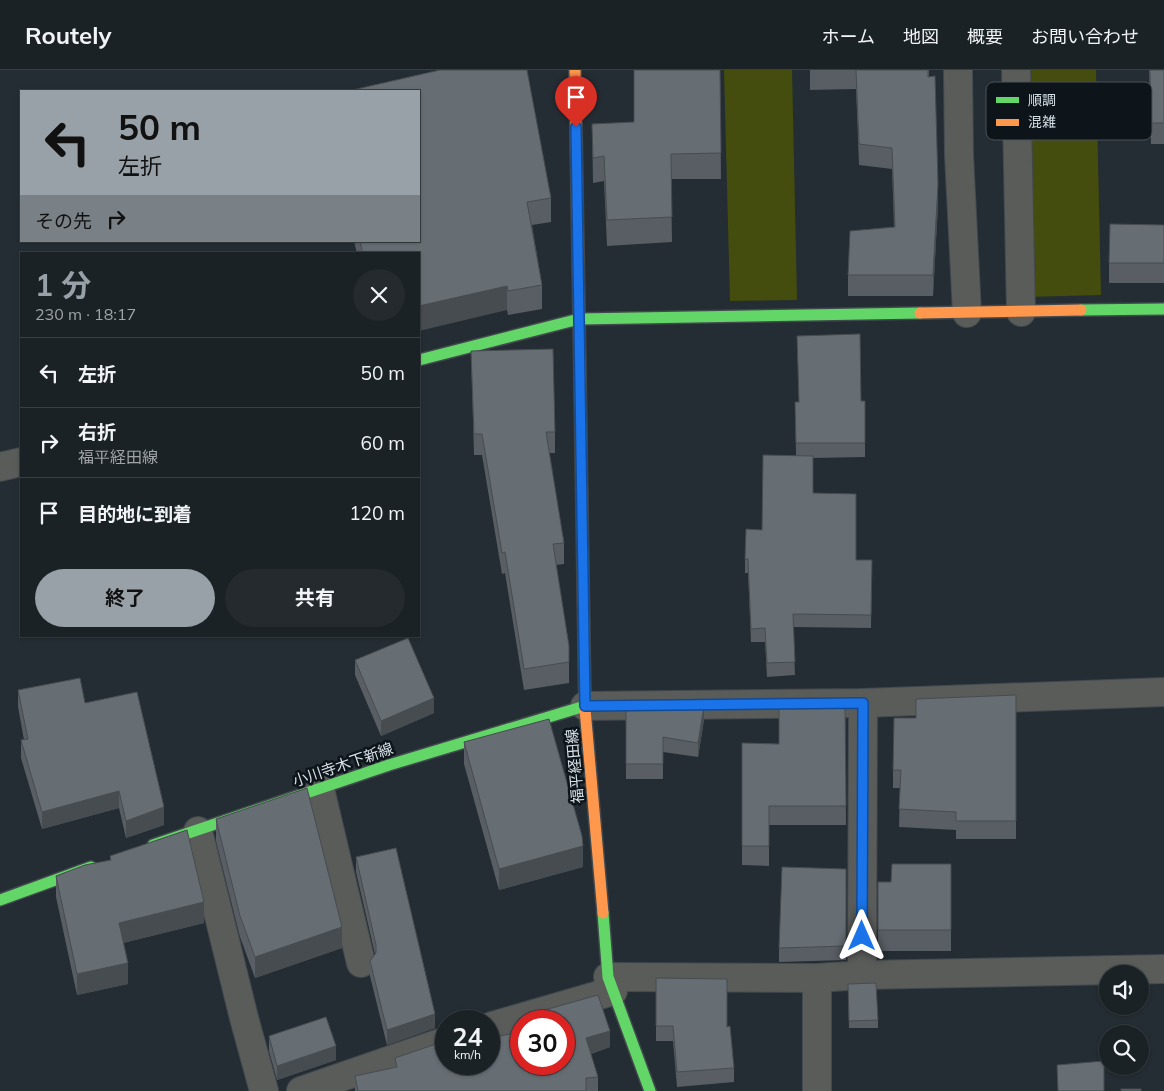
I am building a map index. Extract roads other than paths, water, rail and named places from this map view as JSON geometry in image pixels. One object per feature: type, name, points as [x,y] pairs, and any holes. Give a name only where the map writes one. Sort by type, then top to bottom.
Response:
[{"type":"main road","name":"福平経田線","points":[[575,70],[585,706],[610,984],[650,1091]]},
{"type":"main road","points":[[420,360],[579,319],[1164,309]]},
{"type":"main road","name":"小川寺木下新線","points":[[146,848],[389,765],[585,706]]},
{"type":"main road","points":[[0,900],[101,864]]},
{"type":"street","points":[[958,70],[959,154],[967,313]]},
{"type":"street","points":[[1017,140],[1021,312]]},
{"type":"street","points":[[0,467],[20,462]]},
{"type":"street","points":[[585,706],[863,703],[1164,692]]},
{"type":"street","points":[[862,975],[863,703]]},
{"type":"street","points":[[320,789],[361,963]]},
{"type":"street","points":[[198,831],[264,1091]]},
{"type":"street","points":[[500,1023],[610,984],[862,975],[1164,969]]},
{"type":"street","points":[[817,978],[818,1091]]},
{"type":"street","points":[[301,1091],[435,1045]]}]
